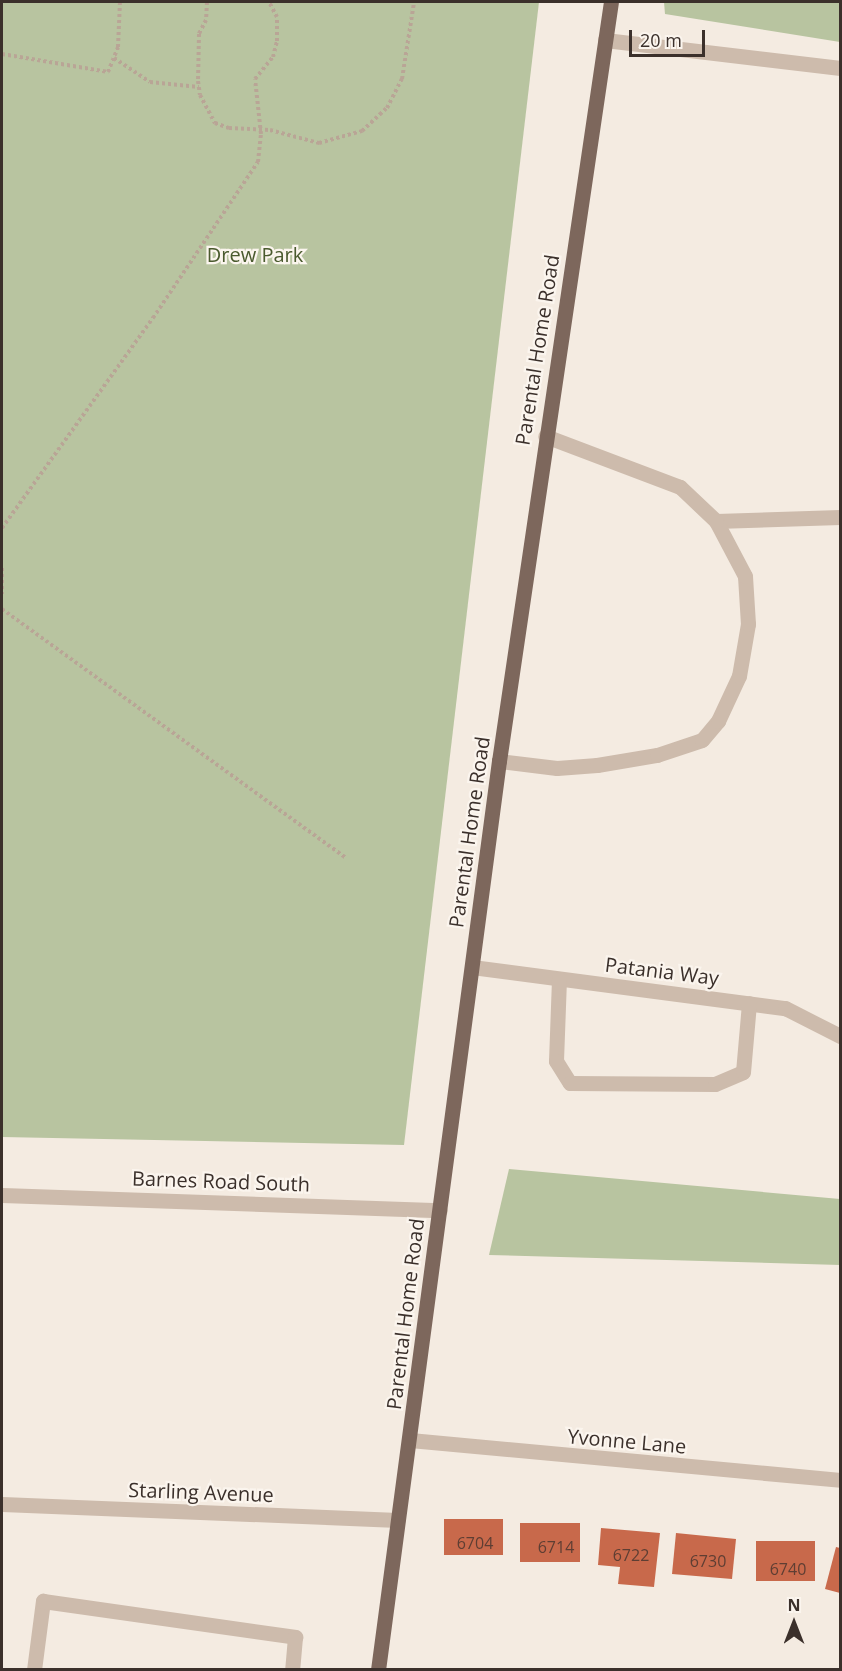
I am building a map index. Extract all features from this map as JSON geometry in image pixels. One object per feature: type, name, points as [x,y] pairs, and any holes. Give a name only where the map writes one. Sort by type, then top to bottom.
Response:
[{"type":"main road","name":"Parental Home Road","points":[[378,1670],[499,761],[545,436],[611,2]]},
{"type":"street","points":[[605,40],[840,68]]},
{"type":"street","points":[[499,761],[557,768],[597,765],[657,754],[702,740],[718,721],[739,676],[748,624],[745,576],[716,521],[680,487],[545,436]]},
{"type":"street","points":[[716,521],[840,517]]},
{"type":"street","name":"Patania Way","points":[[472,967],[785,1008],[840,1036]]},
{"type":"street","points":[[559,979],[556,1062],[570,1083],[715,1084],[743,1072],[748,1004]]},
{"type":"street","name":"Barnes Road South","points":[[2,1195],[440,1210]]},
{"type":"street","name":"Yvonne Lane","points":[[410,1440],[840,1480]]},
{"type":"street","name":"Starling Avenue","points":[[2,1504],[398,1520]]},
{"type":"street","points":[[34,1670],[43,1601],[296,1637],[292,1670]]},
{"type":"path","points":[[2,54],[106,72],[114,58],[119,39],[120,2]]},
{"type":"path","points":[[207,2],[198,49],[199,87],[217,126],[261,129],[319,143],[346,138],[375,121],[402,79],[414,2]]},
{"type":"path","points":[[2,528],[254,169],[261,129],[255,79],[273,57],[278,41],[277,17],[269,2]]},
{"type":"path","points":[[114,58],[150,82],[199,87]]},
{"type":"path","points":[[2,568],[2,594]]},
{"type":"path","points":[[2,609],[346,858]]},
{"type":"green space","name":"Drew Park","points":[[2,2],[539,2],[404,1145],[2,1137]]},
{"type":"green space","points":[[664,2],[840,2],[840,42],[665,14]]},
{"type":"green space","points":[[509,1169],[840,1199],[840,1265],[489,1255]]},
{"type":"building","points":[[444,1519],[503,1519],[503,1555],[444,1555]]},
{"type":"building","points":[[520,1523],[580,1523],[580,1562],[520,1562]]},
{"type":"building","points":[[601,1528],[660,1533],[654,1587],[618,1584],[620,1567],[598,1565]]},
{"type":"building","points":[[676,1533],[736,1539],[732,1579],[672,1574]]},
{"type":"building","points":[[756,1541],[815,1541],[815,1581],[756,1581]]},
{"type":"building","points":[[836,1547],[840,1548],[840,1593],[825,1589]]}]
